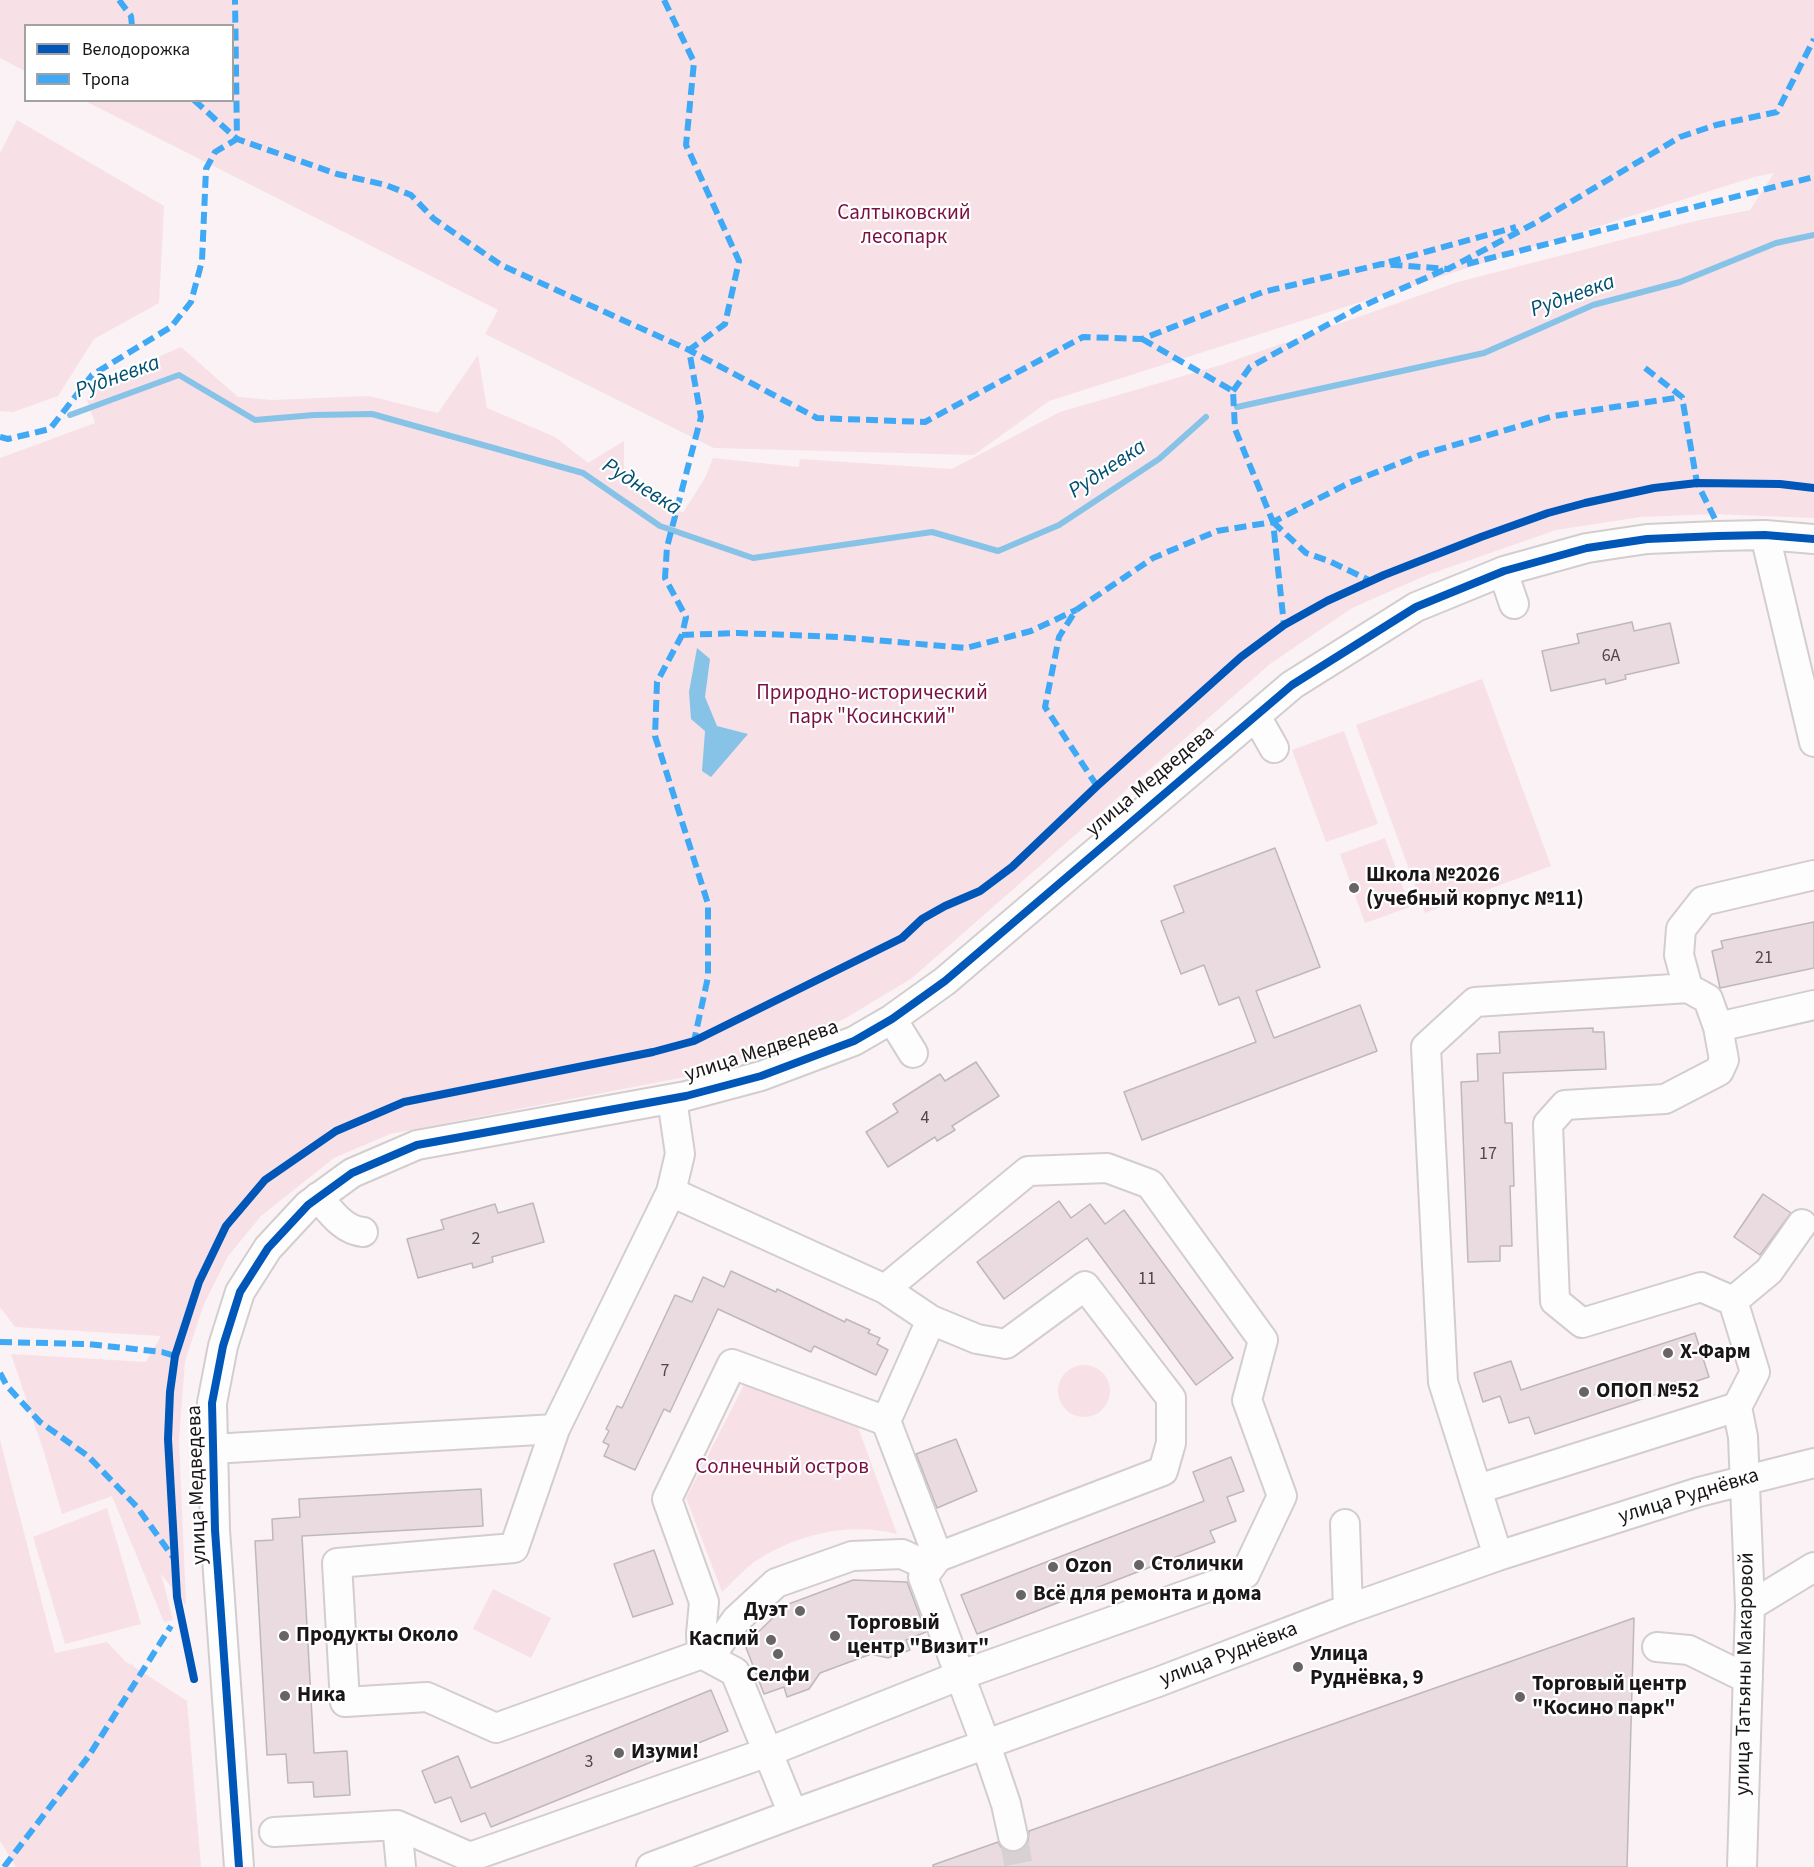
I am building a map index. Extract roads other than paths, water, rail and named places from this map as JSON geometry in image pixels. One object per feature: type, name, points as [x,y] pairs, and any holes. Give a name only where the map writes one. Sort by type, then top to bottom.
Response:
[{"type":"street","name":"улица Медведева","points":[[238,1867],[215,1530],[212,1403],[223,1346],[240,1292],[268,1248],[308,1205],[352,1173],[417,1145],[672,1099],[761,1076],[854,1041],[945,981],[1292,685],[1416,606],[1503,572],[1587,548],[1647,539],[1764,535],[1814,539]]},
{"type":"street","points":[[1764,535],[1814,742]]},
{"type":"street","points":[[1503,572],[1514,604]]},
{"type":"street","points":[[1256,716],[1274,748]]},
{"type":"street","points":[[1688,988],[1679,955],[1681,928],[1703,901],[1814,875]]},
{"type":"street","points":[[1478,1489],[1737,1407],[1755,1372],[1733,1301],[1701,1287],[1582,1323],[1555,1301],[1548,1124],[1565,1105],[1665,1099],[1719,1071],[1724,1060],[1718,1027],[1708,999],[1688,988],[1475,1002],[1426,1047],[1443,1382],[1498,1556]]},
{"type":"street","points":[[1718,1027],[1814,1005]]},
{"type":"street","points":[[892,1018],[913,1053]]},
{"type":"street","points":[[672,1099],[680,1154],[671,1192],[555,1429],[514,1548],[337,1563],[345,1702],[427,1697],[496,1728],[706,1656],[736,1620],[776,1583],[852,1556],[902,1554],[934,1562]]},
{"type":"street","points":[[274,1832],[397,1825],[470,1857],[768,1752],[961,1676],[1245,1574],[1282,1497],[1246,1400],[1263,1340],[1150,1184],[1107,1168],[1028,1171],[885,1289]]},
{"type":"street","points":[[671,1192],[885,1289],[931,1320],[978,1339],[1006,1344],[1085,1286],[1171,1398],[1171,1443],[1163,1471],[934,1562],[922,1577],[986,1745],[1006,1804],[1013,1836]]},
{"type":"street","points":[[318,1197],[338,1220],[352,1230],[363,1232]]},
{"type":"street","points":[[1733,1301],[1769,1271],[1802,1224]]},
{"type":"street","points":[[931,1320],[886,1421],[934,1562]]},
{"type":"street","points":[[793,1814],[735,1672],[706,1656],[701,1634],[704,1602],[667,1498],[732,1364],[886,1421]]},
{"type":"street","name":"улица Татьяны Макаровой","points":[[1737,1407],[1743,1437],[1750,1606],[1742,1867]]},
{"type":"street","points":[[212,1449],[555,1429]]},
{"type":"street","name":"улица Руднёвка","points":[[660,1866],[793,1814],[1498,1556],[1688,1496],[1814,1463]]},
{"type":"street","points":[[1345,1524],[1348,1609]]},
{"type":"street","points":[[1750,1606],[1814,1567]]},
{"type":"street","points":[[1657,1647],[1689,1650],[1748,1679]]},
{"type":"street","points":[[397,1825],[401,1867]]},
{"type":"water","points":[[697,648],[710,659],[705,697],[717,726],[748,734],[711,777],[702,771],[705,731],[691,719],[689,692]]},
{"type":"waterway","name":"Рудневка","points":[[1237,407],[1484,353],[1593,305],[1680,282],[1776,243],[1814,235]]},
{"type":"waterway","name":"Рудневка","points":[[70,415],[179,375],[255,420],[314,415],[372,414],[583,473],[660,526],[753,558],[932,532],[998,551],[1059,525],[1159,459],[1206,417]]},
{"type":"tunnel","points":[[1013,1836],[1019,1867]]},
{"type":"place","name":"Школа №2026 (учебный корпус №11)","points":[[1354,888]]},
{"type":"place","name":"X-Фарм","points":[[1668,1353]]},
{"type":"place","name":"ОПОП №52","points":[[1584,1392]]},
{"type":"place","name":"Столички","points":[[1139,1565]]},
{"type":"place","name":"Ozon","points":[[1053,1567]]},
{"type":"place","name":"Всё для ремонта и дома","points":[[1021,1595]]},
{"type":"place","name":"Дуэт","points":[[800,1611]]},
{"type":"place","name":"Продукты Около","points":[[284,1636]]},
{"type":"place","name":"Торговый центр \"Визит\"","points":[[835,1636]]},
{"type":"place","name":"Каспий","points":[[771,1640]]},
{"type":"place","name":"Селфи","points":[[778,1654]]},
{"type":"place","name":"Улица Руднёвка, 9","points":[[1298,1667]]},
{"type":"place","name":"Ника","points":[[285,1696]]},
{"type":"place","name":"Торговый центр \"Косино парк\"","points":[[1520,1697]]},
{"type":"place","name":"Изуми!","points":[[619,1753]]},
{"type":"park label","name":"Салтыковский лесопарк","points":[[904,226]]},
{"type":"park label","name":"Природно-исторический парк \"Косинский\"","points":[[872,706]]},
{"type":"park label","name":"Солнечный остров","points":[[782,1468]]}]
